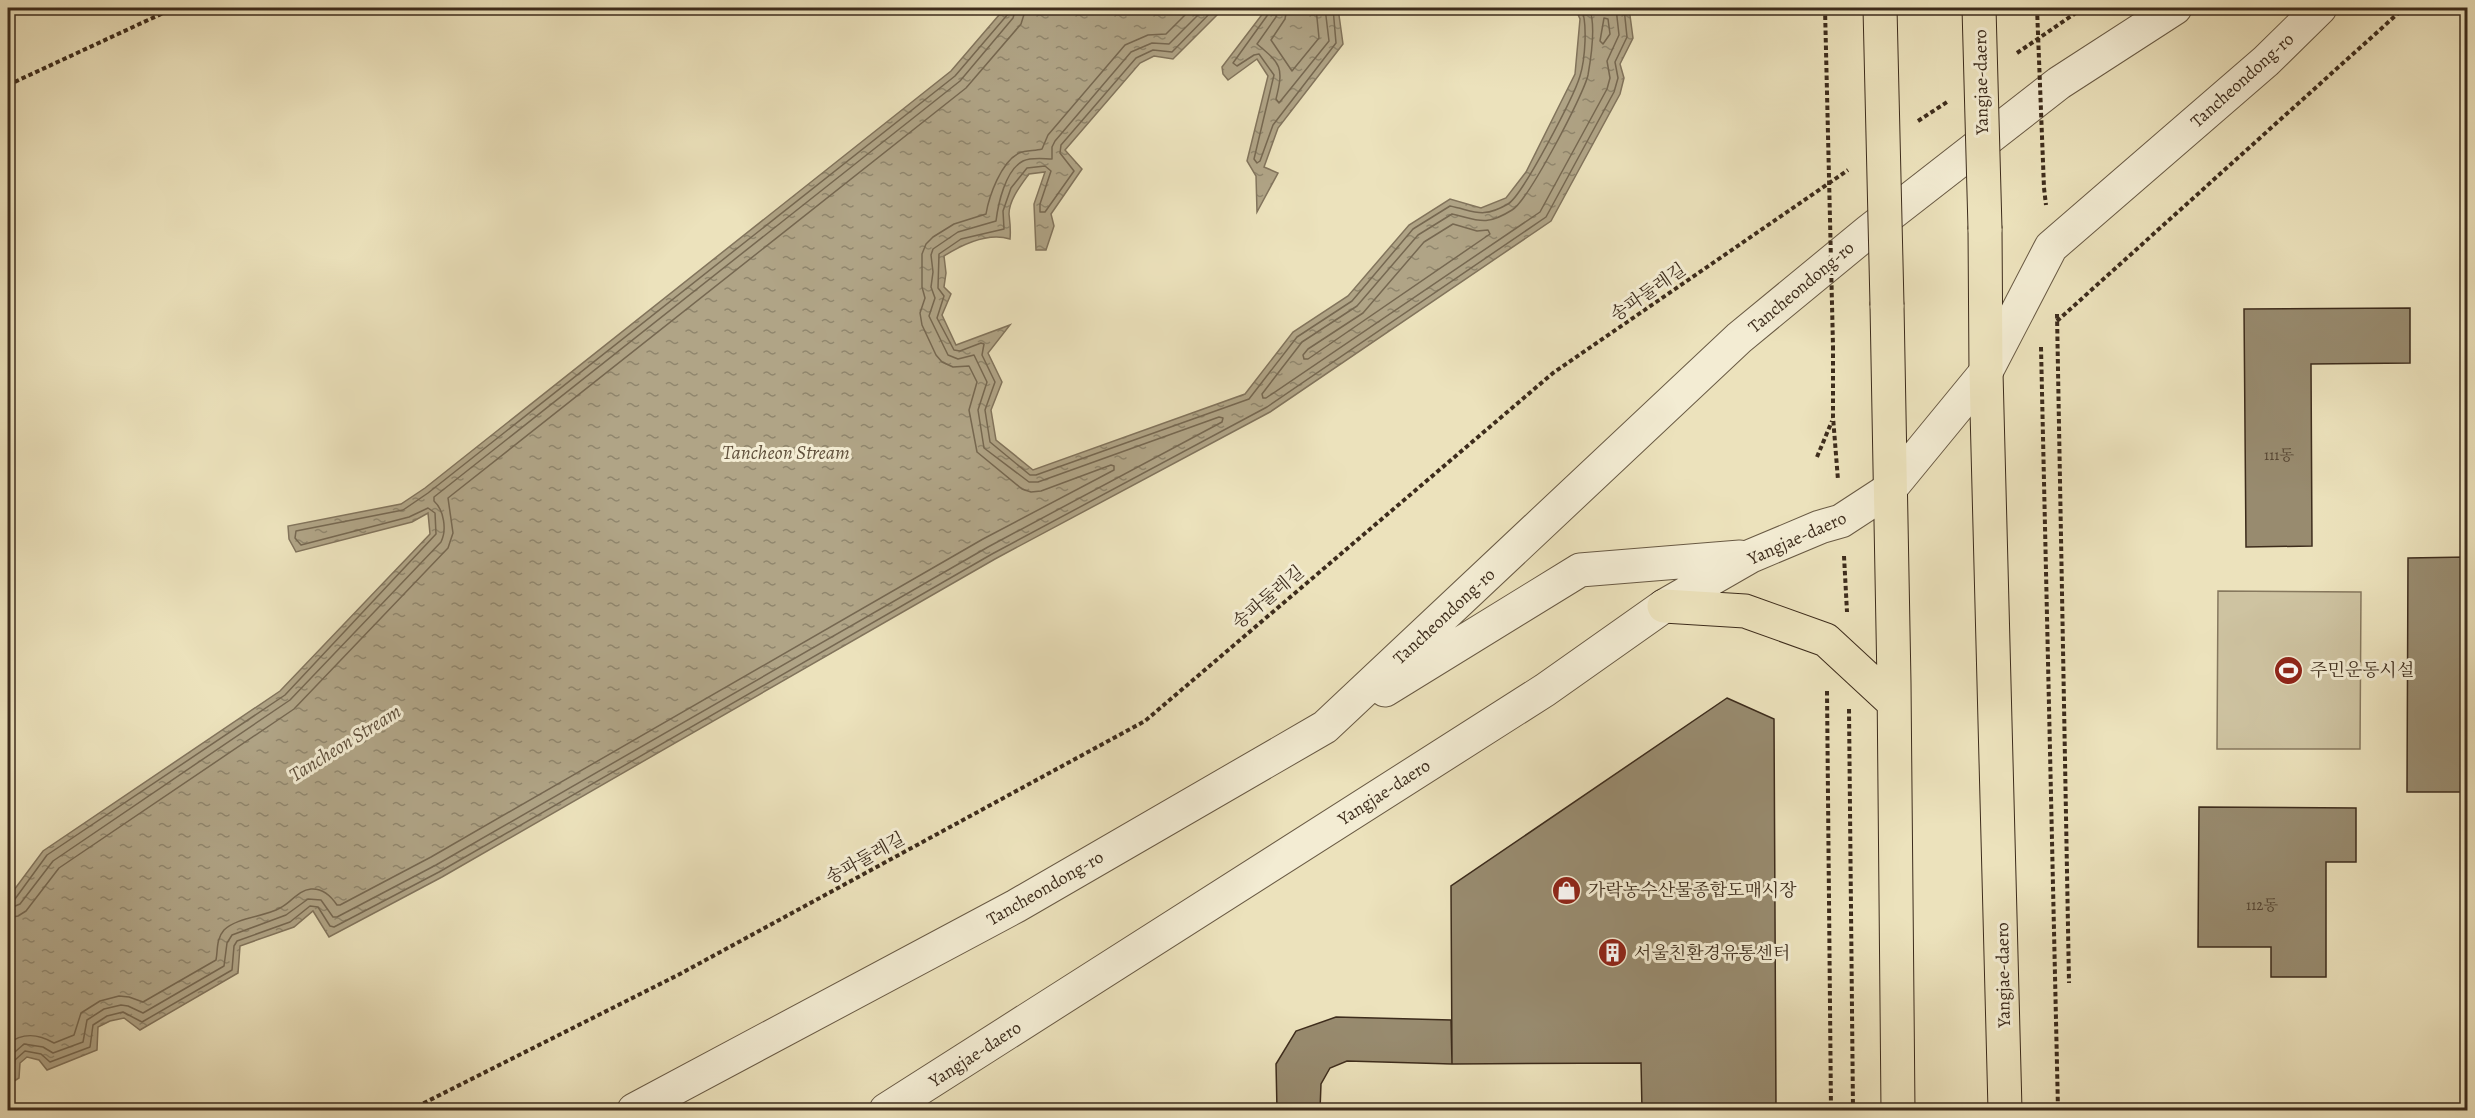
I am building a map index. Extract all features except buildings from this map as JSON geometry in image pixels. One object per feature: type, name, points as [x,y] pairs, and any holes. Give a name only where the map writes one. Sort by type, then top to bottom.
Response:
[{"type":"main road","points":[[1880,8],[1894,703],[1898,1110]]},
{"type":"main road","name":"Yangjae-daero","points":[[1979,8],[2005,1110]]},
{"type":"main road","points":[[1664,606],[1745,611],[1837,650],[1894,703]]},
{"type":"street","name":"Tancheondong-ro","points":[[634,1110],[1016,906],[1325,727],[1739,338],[1869,231],[2059,83],[2175,8]]},
{"type":"street","name":"Tancheondong-ro","points":[[1986,372],[2050,248],[2266,61],[2320,8]]},
{"type":"street","name":"Yangjae-daero","points":[[885,1110],[1545,690],[1664,606],[1751,556],[1820,527],[1841,521],[1890,489],[1986,372]]},
{"type":"street","points":[[1325,727],[1580,570],[1751,556]]},
{"type":"path","points":[[8,85],[174,8]]},
{"type":"path","points":[[1817,457],[1833,417],[1825,8]]},
{"type":"path","points":[[2037,8],[2044,188]]},
{"type":"path","points":[[2014,55],[2083,8]]},
{"type":"path","points":[[2050,328],[2404,8]]},
{"type":"path","points":[[1916,123],[1956,96]]},
{"type":"path","name":"송파둘레길","points":[[410,1110],[678,975],[1145,721],[1553,373],[1857,163]]},
{"type":"path","points":[[2056,310],[2059,320],[2069,983]]},
{"type":"path","points":[[2041,336],[2058,1110]]},
{"type":"path","points":[[1831,1110],[1837,650]]},
{"type":"path","points":[[1837,650],[1853,1110]]},
{"type":"shaded area","name":"주민운동시설","points":[[2218,591],[2361,592],[2360,749],[2217,749]]},
{"type":"water","name":"Tancheon Stream","points":[[1005,8],[1224,8],[1173,59],[1154,56],[1140,63],[1065,150],[1082,169],[1051,214],[1054,226],[1046,250],[1036,250],[1034,204],[1045,172],[1029,174],[1013,198],[1009,214],[1010,239],[984,238],[959,247],[944,256],[946,273],[944,287],[951,294],[942,315],[956,345],[1010,325],[988,353],[1002,382],[991,410],[996,440],[1033,470],[1245,394],[1293,332],[1348,296],[1409,225],[1450,199],[1481,208],[1506,198],[1526,172],[1575,74],[1580,19],[1575,8],[1629,8],[1633,38],[1620,64],[1624,78],[1620,94],[1551,221],[1270,412],[995,559],[442,877],[329,937],[313,911],[294,927],[240,946],[238,973],[140,1030],[124,1018],[110,1021],[98,1027],[97,1050],[47,1070],[39,1060],[27,1057],[20,1063],[19,1078],[8,1085],[8,898],[43,851],[280,691],[430,534],[428,513],[412,522],[296,552],[289,539],[288,526],[401,504],[425,488],[951,71]]},
{"type":"water","points":[[1267,8],[1338,8],[1343,44],[1278,128],[1264,167],[1278,173],[1257,212],[1256,176],[1247,161],[1268,76],[1257,59],[1228,80],[1223,74],[1222,67]]},
{"type":"place","name":"주민운동시설","points":[[2289,670]]},
{"type":"place","name":"가락농수산물종합도매시장","points":[[1567,890]]},
{"type":"place","name":"서울친환경유통센터","points":[[1613,953]]}]
